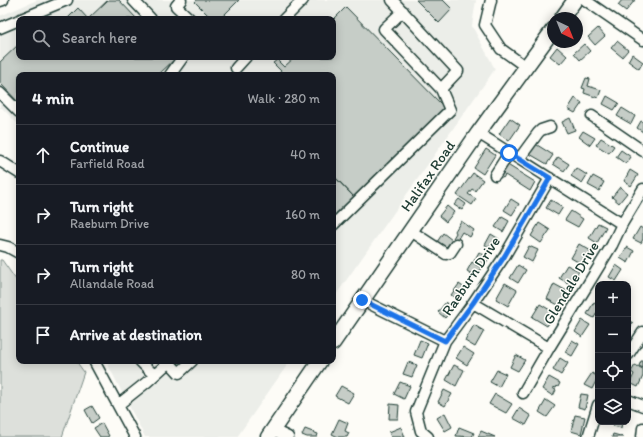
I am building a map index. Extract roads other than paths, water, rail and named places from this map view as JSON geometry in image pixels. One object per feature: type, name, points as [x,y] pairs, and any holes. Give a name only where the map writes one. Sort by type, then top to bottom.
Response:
[{"type":"highway","points":[[566,12],[575,0]]},
{"type":"highway","name":"Halifax Road","points":[[336,339],[478,133],[547,38]]},
{"type":"highway","points":[[271,434],[318,364]]},
{"type":"street","points":[[27,16],[67,0]]},
{"type":"street","points":[[133,0],[148,16]]},
{"type":"street","points":[[181,0],[176,6],[187,16]]},
{"type":"street","points":[[287,16],[302,0]]},
{"type":"street","points":[[392,0],[458,71],[442,89]]},
{"type":"street","points":[[491,0],[485,25],[501,49],[526,67]]},
{"type":"street","points":[[591,2],[643,40]]},
{"type":"street","points":[[336,222],[450,110],[442,89],[384,29],[403,12]]},
{"type":"street","points":[[0,28],[16,21]]},
{"type":"street","points":[[172,72],[180,60]]},
{"type":"street","points":[[236,68],[243,60]]},
{"type":"street","points":[[0,93],[16,109]]},
{"type":"street","points":[[592,116],[643,151]]},
{"type":"street","points":[[519,159],[538,133],[541,130],[550,127]]},
{"type":"street","points":[[478,133],[622,224]]},
{"type":"street","points":[[495,175],[509,153]]},
{"type":"street","points":[[0,161],[16,171]]},
{"type":"street","name":"Raeburn Drive","points":[[428,437],[420,431],[416,412],[445,341],[504,257],[550,178]]},
{"type":"street","name":"Glendale Drive","points":[[523,394],[549,348],[612,245],[622,224],[643,189]]},
{"type":"street","points":[[411,231],[446,254],[450,253],[456,244]]},
{"type":"street","points":[[0,244],[8,246],[16,251]]},
{"type":"street","points":[[362,300],[445,341]]},
{"type":"street","points":[[473,303],[549,348]]},
{"type":"street","points":[[629,353],[643,332]]},
{"type":"street","points":[[96,364],[135,437]]},
{"type":"street","points":[[143,364],[154,375]]},
{"type":"street","points":[[118,405],[167,364]]},
{"type":"street","points":[[171,364],[180,373],[189,364]]},
{"type":"street","points":[[631,401],[643,406]]},
{"type":"street","points":[[588,437],[595,415]]},
{"type":"street","points":[[642,437],[643,428]]},
{"type":"street","points":[[271,434],[288,437]]}]
